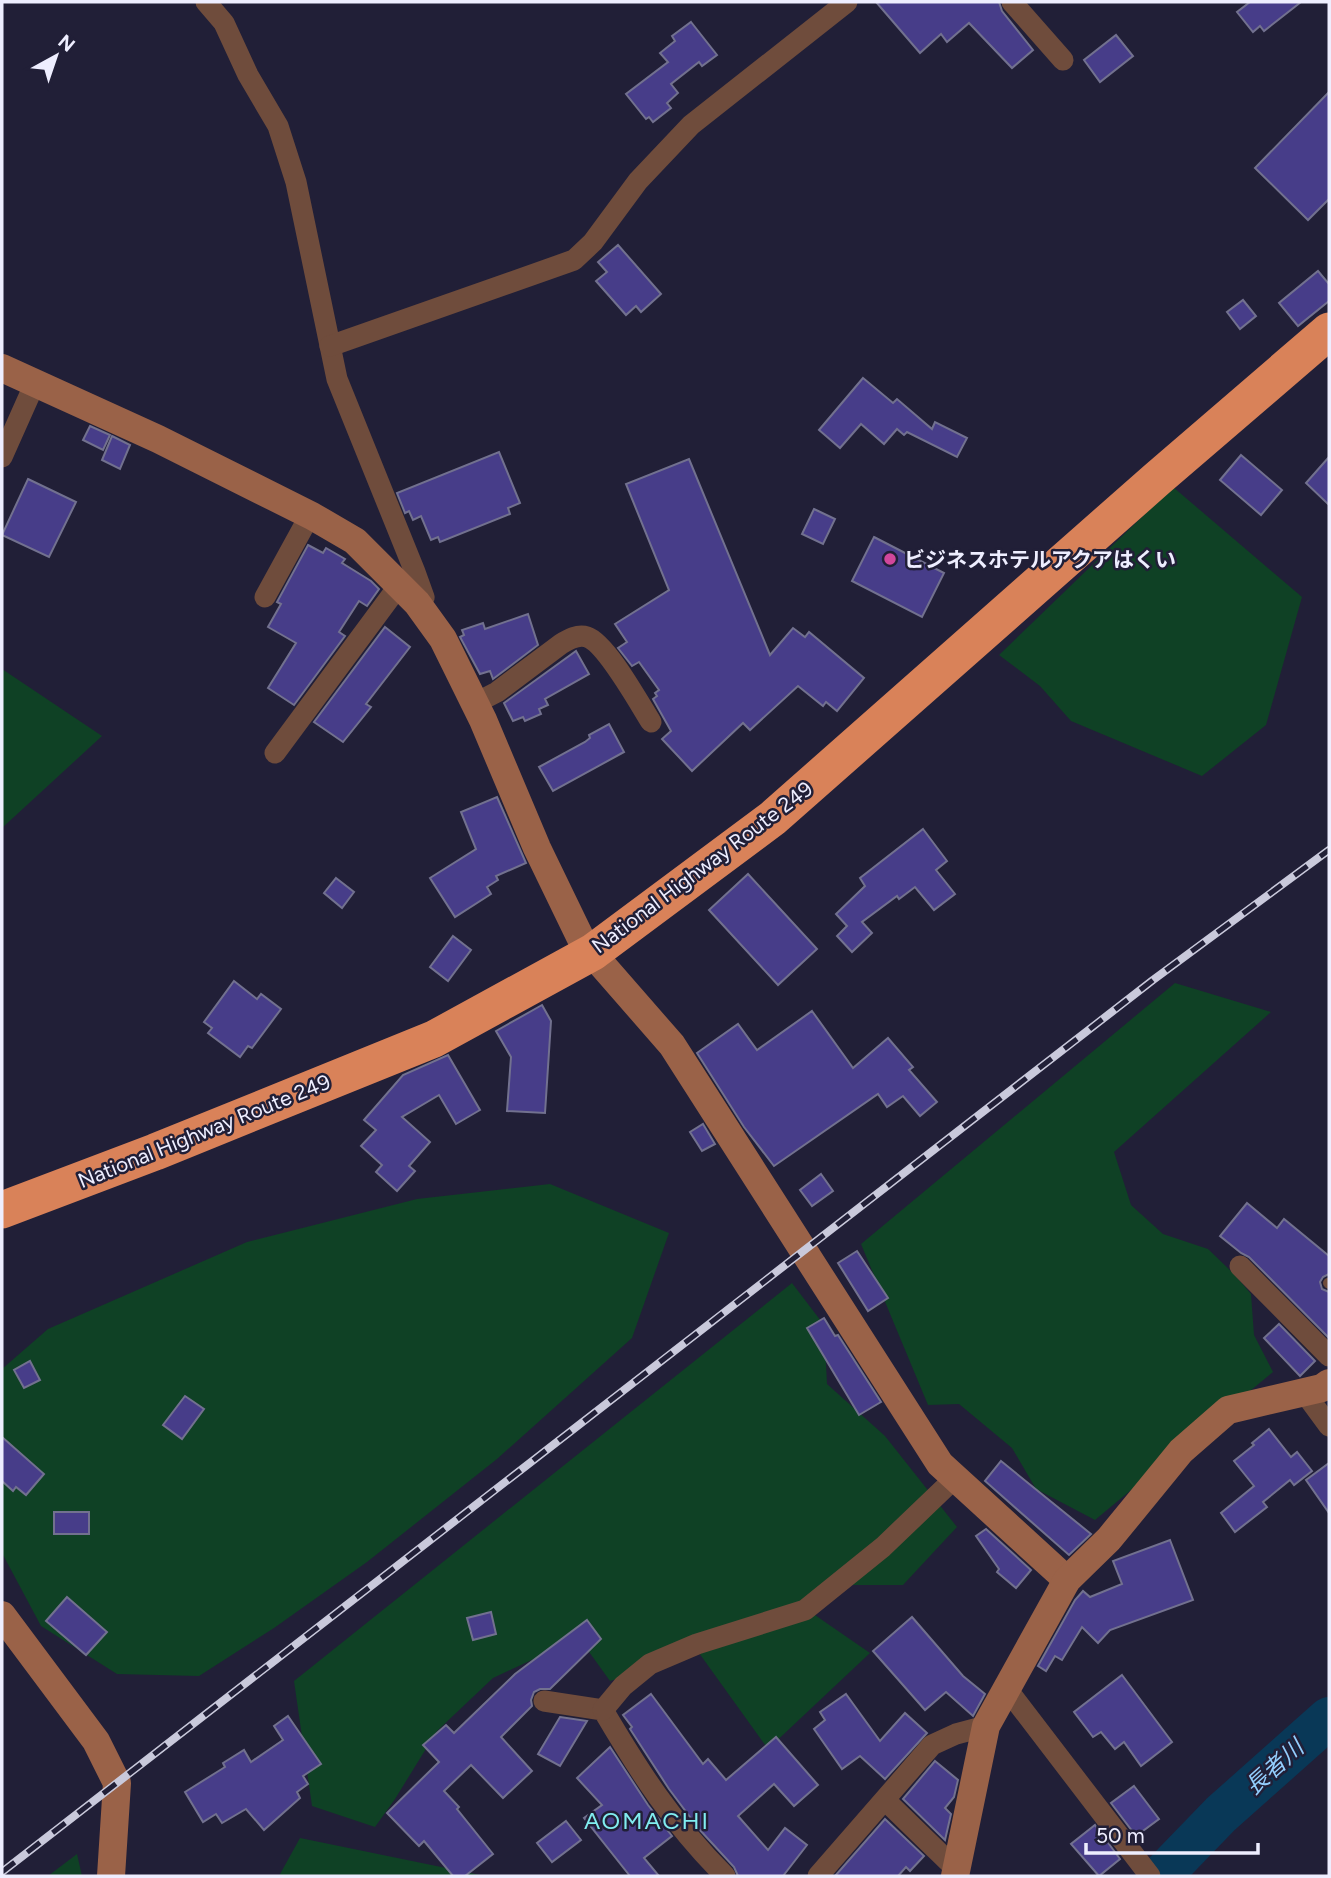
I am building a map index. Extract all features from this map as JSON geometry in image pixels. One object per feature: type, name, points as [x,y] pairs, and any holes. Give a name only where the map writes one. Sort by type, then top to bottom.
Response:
[{"type":"highway","name":"National Highway Route 249","points":[[2,1210],[155,1152],[435,1039],[593,952],[773,818],[1329,331]]},
{"type":"street","points":[[206,2],[224,23],[248,75],[278,127],[296,182],[337,379],[424,597],[408,594]]},
{"type":"street","points":[[330,346],[574,260],[593,242],[638,181],[691,125],[847,2]]},
{"type":"street","points":[[1012,2],[1063,61]]},
{"type":"street","points":[[2,368],[158,439],[310,514],[355,541],[408,594],[443,639],[583,943],[672,1045],[940,1464],[1068,1580]]},
{"type":"street","points":[[2,457],[35,383]]},
{"type":"street","points":[[265,597],[310,514]]},
{"type":"street","points":[[275,753],[408,594]]},
{"type":"street","points":[[474,704],[497,692],[561,644],[572,638],[585,636],[602,646],[651,722]]},
{"type":"street","points":[[1240,1266],[1329,1356]]},
{"type":"street","points":[[956,1873],[986,1726],[1068,1580],[1109,1539],[1181,1451],[1228,1410],[1317,1388],[1329,1426]]},
{"type":"street","points":[[603,1710],[622,1686],[650,1664],[697,1644],[805,1610],[883,1547],[955,1478]]},
{"type":"street","points":[[2,1615],[96,1741],[117,1783],[111,1876]]},
{"type":"street","points":[[1007,1689],[1144,1868]]},
{"type":"street","points":[[544,1701],[603,1710]]},
{"type":"street","points":[[603,1710],[670,1816],[725,1876]]},
{"type":"street","points":[[818,1876],[932,1745],[956,1734],[986,1726]]},
{"type":"street","points":[[885,1800],[956,1873]]},
{"type":"green space","points":[[1173,487],[1302,597],[1266,725],[1202,776],[1071,721],[1040,686],[999,655]]},
{"type":"green space","points":[[2,669],[102,736],[2,828]]},
{"type":"green space","points":[[1175,983],[1271,1012],[1114,1152],[1131,1205],[1163,1234],[1208,1249],[1251,1294],[1254,1335],[1273,1372],[1095,1520],[1036,1489],[1012,1448],[959,1404],[928,1405],[861,1244]]},
{"type":"green space","points":[[550,1184],[669,1233],[632,1338],[497,1459],[367,1562],[274,1628],[199,1676],[117,1674],[41,1626],[2,1553],[2,1369],[48,1329],[247,1242],[417,1199]]},
{"type":"green space","points":[[792,1283],[824,1325],[827,1384],[885,1436],[957,1527],[903,1585],[838,1585],[812,1613],[870,1653],[768,1749],[699,1653],[610,1681],[579,1638],[493,1678],[437,1731],[375,1827],[312,1806],[294,1681]]},
{"type":"green space","points":[[300,1838],[485,1876],[279,1876]]},
{"type":"green space","points":[[77,1854],[82,1876],[48,1876]]},
{"type":"building","points":[[876,2],[999,2],[1002,11],[1033,50],[1012,68],[969,23],[947,42],[941,34],[920,53]]},
{"type":"building","points":[[1250,2],[1301,2],[1264,31],[1260,26],[1253,32],[1237,12]]},
{"type":"building","points":[[691,22],[717,55],[702,66],[699,62],[671,84],[678,93],[667,103],[671,108],[653,122],[649,117],[646,119],[626,94],[668,62],[660,53],[675,41],[672,36]]},
{"type":"building","points":[[1116,35],[1133,56],[1100,82],[1084,60]]},
{"type":"building","points":[[1329,92],[1329,199],[1308,220],[1255,168]]},
{"type":"building","points":[[618,245],[661,294],[641,312],[636,306],[626,315],[596,281],[607,272],[598,262]]},
{"type":"building","points":[[1318,271],[1329,284],[1329,301],[1298,326],[1279,303]]},
{"type":"building","points":[[1243,300],[1256,316],[1240,329],[1227,312]]},
{"type":"building","points":[[863,378],[893,403],[897,399],[932,429],[935,422],[967,438],[957,457],[907,432],[904,435],[897,429],[884,444],[861,424],[840,448],[819,430]]},
{"type":"building","points":[[90,426],[110,435],[103,450],[83,440]]},
{"type":"building","points":[[112,436],[130,445],[120,469],[102,460]]},
{"type":"building","points":[[499,452],[520,503],[508,508],[510,514],[440,542],[438,537],[431,540],[421,516],[413,520],[409,511],[405,513],[397,493]]},
{"type":"building","points":[[1241,455],[1282,490],[1261,515],[1220,480]]},
{"type":"building","points":[[1329,457],[1329,505],[1306,483]]},
{"type":"building","points":[[689,459],[770,655],[793,628],[805,637],[809,632],[864,678],[837,711],[826,702],[823,706],[798,686],[750,730],[743,723],[692,771],[662,739],[671,731],[653,699],[659,690],[639,662],[632,666],[618,648],[627,642],[615,624],[669,590],[626,484]]},
{"type":"building","points":[[28,479],[76,502],[49,557],[2,535]]},
{"type":"building","points":[[814,509],[835,519],[823,544],[802,534]]},
{"type":"building","name":"ビジネスホテルアクアはくい","points":[[874,537],[944,573],[922,617],[852,581]]},
{"type":"building","points":[[308,545],[323,553],[326,548],[345,559],[342,563],[379,589],[367,606],[359,601],[339,632],[345,636],[294,705],[268,688],[296,643],[268,627],[281,604],[277,602]]},
{"type":"building","points":[[528,614],[538,645],[493,679],[490,671],[480,674],[460,637],[464,635],[462,630],[483,623],[485,629]]},
{"type":"building","points":[[385,627],[410,647],[366,704],[371,707],[343,742],[314,722]]},
{"type":"building","points":[[576,651],[589,674],[545,699],[548,705],[539,709],[541,714],[525,721],[523,717],[513,721],[504,703]]},
{"type":"building","points":[[609,724],[624,752],[553,791],[539,767],[585,742],[590,738],[589,735]]},
{"type":"building","points":[[497,797],[526,863],[496,876],[498,880],[487,887],[491,894],[455,917],[430,878],[476,849],[461,812]]},
{"type":"building","points":[[923,829],[947,861],[936,870],[955,894],[934,910],[915,887],[899,899],[897,896],[862,922],[872,933],[852,952],[837,936],[847,926],[836,914],[865,886],[860,878]]},
{"type":"building","points":[[748,874],[817,949],[778,985],[709,910]]},
{"type":"building","points":[[336,878],[354,892],[342,908],[324,893]]},
{"type":"building","points":[[453,936],[471,950],[448,981],[430,967]]},
{"type":"building","points":[[234,981],[257,999],[261,994],[281,1009],[252,1048],[248,1046],[240,1057],[208,1033],[212,1028],[204,1022]]},
{"type":"building","points":[[542,1005],[551,1021],[545,1113],[507,1111],[511,1057],[496,1031]]},
{"type":"building","points":[[812,1011],[853,1068],[888,1038],[913,1067],[909,1070],[937,1102],[920,1116],[903,1096],[887,1107],[878,1094],[774,1166],[744,1127],[697,1053],[738,1024],[757,1050]]},
{"type":"building","points":[[448,1055],[480,1110],[456,1124],[439,1095],[402,1117],[430,1142],[409,1166],[415,1171],[397,1191],[376,1172],[382,1165],[361,1146],[376,1130],[364,1120],[403,1075]]},
{"type":"building","points":[[703,1124],[715,1144],[702,1151],[690,1132]]},
{"type":"building","points":[[821,1174],[833,1191],[812,1206],[800,1190]]},
{"type":"building","points":[[1247,1203],[1277,1228],[1284,1219],[1329,1256],[1329,1274],[1320,1282],[1322,1289],[1329,1292],[1329,1338],[1249,1257],[1220,1236]]},
{"type":"building","points":[[857,1251],[888,1298],[868,1311],[838,1263]]},
{"type":"building","points":[[824,1318],[881,1402],[859,1415],[807,1328]]},
{"type":"building","points":[[1279,1324],[1315,1361],[1300,1376],[1264,1338]]},
{"type":"building","points":[[30,1361],[40,1380],[24,1388],[14,1370]]},
{"type":"building","points":[[185,1396],[204,1409],[182,1439],[163,1425]]},
{"type":"building","points":[[1269,1429],[1291,1457],[1297,1452],[1312,1471],[1294,1485],[1290,1480],[1263,1502],[1267,1507],[1235,1532],[1221,1513],[1254,1486],[1234,1461]]},
{"type":"building","points":[[2,1437],[44,1474],[26,1495],[16,1487],[13,1491],[2,1481]]},
{"type":"building","points":[[1001,1461],[1091,1534],[1069,1555],[985,1481]]},
{"type":"building","points":[[1329,1463],[1329,1513],[1306,1480]]},
{"type":"building","points":[[54,1512],[89,1512],[89,1534],[54,1534]]},
{"type":"building","points":[[986,1529],[1031,1570],[1016,1588],[997,1572],[999,1569],[976,1536]]},
{"type":"building","points":[[1170,1540],[1193,1600],[1110,1630],[1098,1643],[1082,1627],[1062,1660],[1055,1656],[1046,1671],[1038,1666],[1075,1600],[1083,1591],[1090,1597],[1122,1584],[1113,1561]]},
{"type":"building","points":[[67,1597],[107,1632],[86,1655],[46,1621]]},
{"type":"building","points":[[491,1612],[496,1634],[473,1640],[467,1618]]},
{"type":"building","points":[[912,1617],[963,1676],[985,1694],[973,1716],[946,1692],[925,1710],[873,1651]]},
{"type":"building","points":[[587,1620],[601,1639],[550,1689],[534,1692],[532,1706],[501,1737],[532,1771],[503,1798],[471,1765],[444,1791],[493,1854],[465,1876],[453,1876],[424,1841],[419,1846],[387,1813],[439,1762],[423,1745],[446,1725],[454,1733],[515,1674]]},
{"type":"building","points":[[1122,1675],[1172,1742],[1141,1766],[1124,1742],[1115,1749],[1101,1732],[1093,1737],[1074,1712]]},
{"type":"building","points":[[651,1694],[703,1764],[708,1759],[726,1780],[776,1737],[818,1785],[794,1806],[774,1784],[738,1816],[768,1850],[785,1828],[807,1845],[783,1876],[738,1876],[734,1867],[699,1829],[669,1789],[623,1715]]},
{"type":"building","points":[[846,1694],[880,1741],[905,1713],[927,1733],[885,1779],[860,1756],[842,1769],[814,1729],[825,1720],[820,1712]]},
{"type":"building","points":[[288,1716],[321,1764],[303,1776],[308,1784],[297,1792],[300,1798],[264,1830],[246,1809],[222,1823],[216,1814],[203,1822],[185,1792],[225,1767],[223,1763],[244,1750],[251,1762],[283,1740],[274,1726]]},
{"type":"building","points":[[560,1717],[587,1721],[560,1766],[538,1754]]},
{"type":"building","points":[[610,1747],[672,1836],[644,1858],[659,1876],[630,1876],[584,1818],[602,1805],[577,1778]]},
{"type":"building","points":[[935,1761],[958,1780],[954,1797],[945,1808],[951,1814],[945,1840],[903,1799]]},
{"type":"building","points":[[1134,1786],[1159,1819],[1136,1836],[1111,1803]]},
{"type":"building","points":[[885,1819],[924,1856],[910,1871],[906,1867],[898,1876],[835,1876]]},
{"type":"building","points":[[566,1821],[581,1840],[552,1862],[537,1843]]},
{"type":"building","points":[[1095,1825],[1120,1859],[1099,1876],[1071,1844]]},
{"type":"waterway","name":"長者川","points":[[1161,1876],[1221,1814],[1329,1718]]},
{"type":"railway","points":[[2,1872],[1153,980],[1329,850]]},
{"type":"place","name":"ビジネスホテルアクアはくい","points":[[890,559]]},
{"type":"district","name":"AOMACHI","points":[[647,1820]]}]
